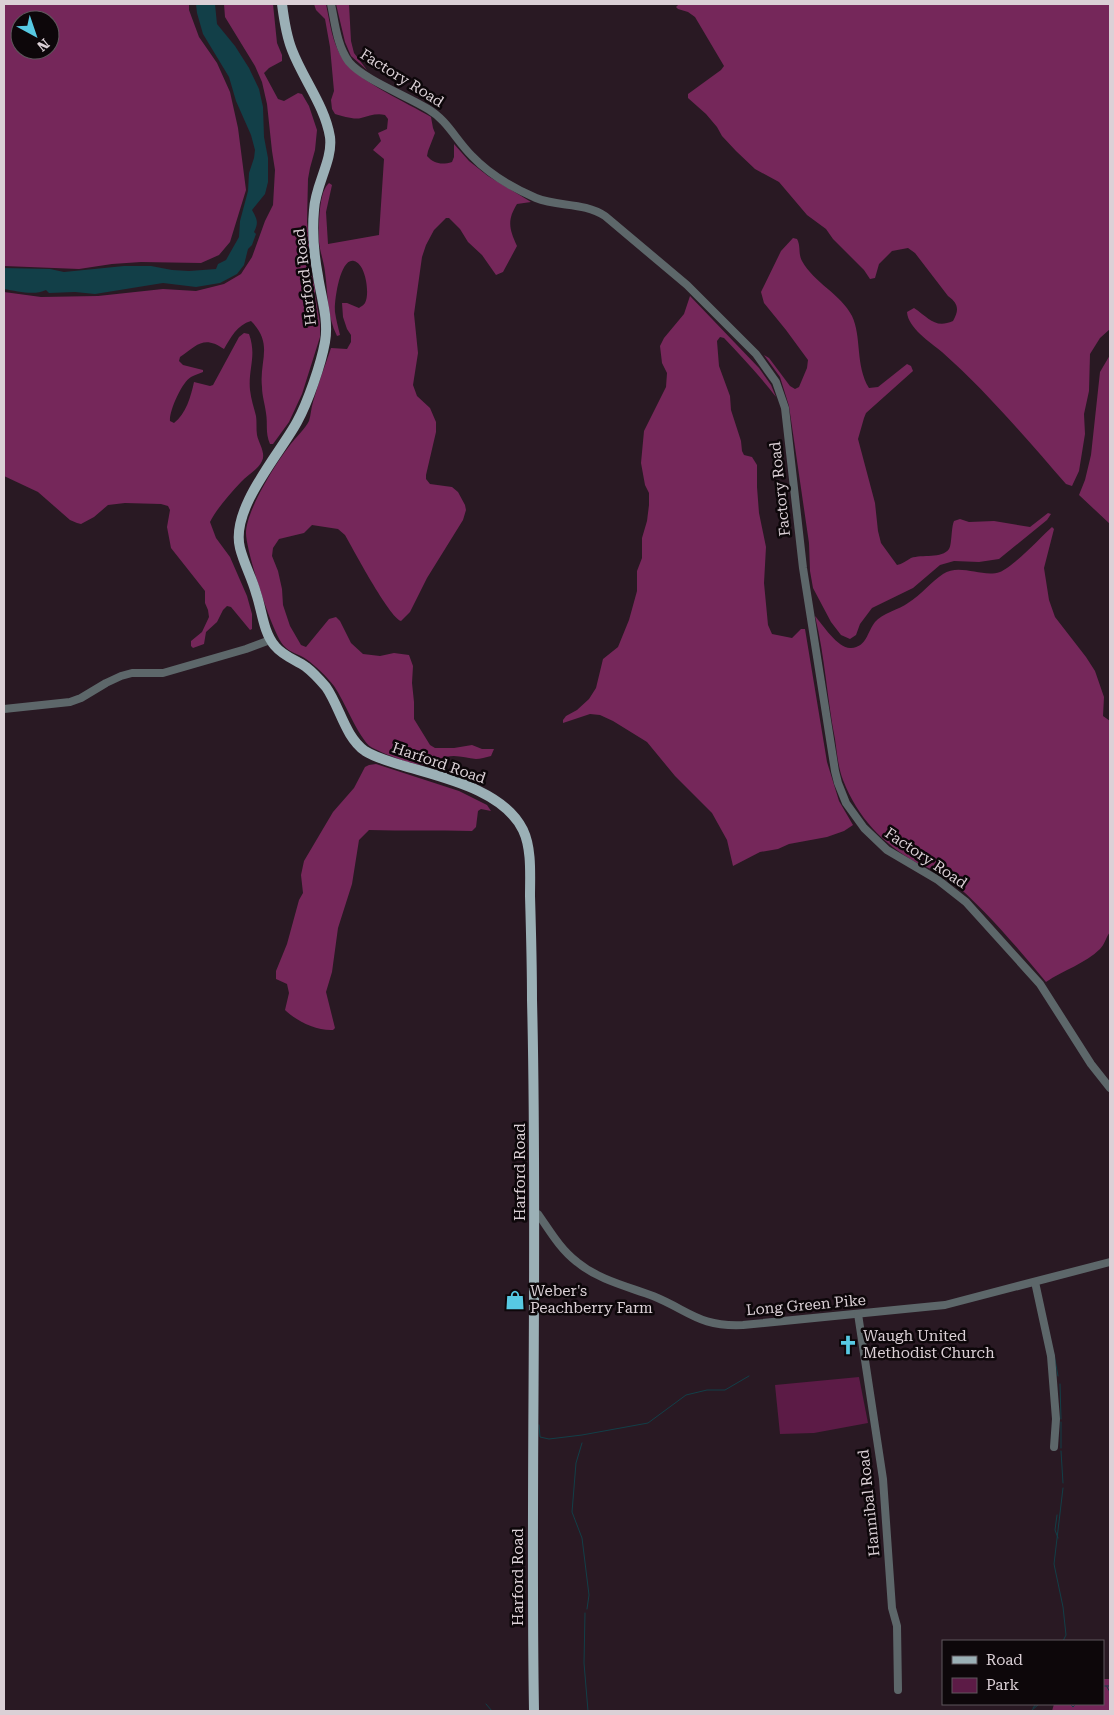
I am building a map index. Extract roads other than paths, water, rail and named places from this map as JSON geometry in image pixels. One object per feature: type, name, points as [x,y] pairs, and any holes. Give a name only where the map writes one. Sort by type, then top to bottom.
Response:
[{"type":"main road","name":"Harford Road","points":[[282,4],[284,24],[289,42],[323,116],[330,139],[328,157],[316,193],[313,217],[315,262],[327,331],[321,357],[301,414],[261,478],[239,526],[238,537],[240,550],[257,594],[270,640],[282,653],[305,666],[318,678],[332,697],[352,737],[364,751],[384,760],[484,793],[506,809],[518,822],[524,832],[528,847],[535,1214],[534,1711]]},
{"type":"street","name":"Factory Road","points":[[331,4],[338,40],[347,59],[355,67],[436,114],[471,156],[505,181],[542,200],[594,210],[605,216],[687,285],[756,354],[772,374],[780,390],[785,408],[808,603],[834,761],[841,792],[858,820],[879,843],[951,890],[974,910],[1047,993],[1091,1064],[1110,1088]]},
{"type":"street","points":[[4,709],[70,702],[121,676],[132,673],[163,673],[246,649],[270,640]]},
{"type":"street","name":"Long Green Pike","points":[[535,1214],[538,1214],[563,1249],[588,1270],[610,1281],[660,1300],[704,1322],[717,1325],[945,1305],[1110,1262]]},
{"type":"street","points":[[1035,1282],[1051,1356],[1056,1419],[1054,1446]]},
{"type":"street","name":"Hannibal Road","points":[[858,1314],[883,1479],[892,1608],[897,1626],[898,1690]]},
{"type":"water","points":[[196,4],[215,4],[217,24],[235,46],[249,68],[259,89],[263,107],[264,137],[268,158],[268,182],[265,194],[252,210],[257,221],[254,232],[256,234],[252,245],[248,249],[244,265],[237,274],[220,283],[196,287],[163,283],[95,294],[75,292],[49,293],[46,290],[31,293],[4,289],[4,268],[50,269],[64,272],[124,266],[151,266],[189,271],[216,269],[218,264],[226,260],[239,237],[240,221],[248,191],[249,173],[255,150],[229,77],[203,34]]},
{"type":"waterway","points":[[1054,1354],[1058,1376]]},
{"type":"waterway","points":[[539,1425],[540,1437],[549,1439],[648,1423],[686,1395],[707,1390],[725,1390],[749,1376]]},
{"type":"waterway","points":[[1060,1384],[1061,1419]]},
{"type":"waterway","points":[[1061,1422],[1061,1448]]},
{"type":"waterway","points":[[582,1443],[576,1463],[572,1512],[582,1538],[589,1595],[587,1609]]},
{"type":"waterway","points":[[1061,1451],[1063,1483]]},
{"type":"waterway","points":[[1063,1488],[1054,1564],[1063,1607],[1066,1635],[1064,1640]]},
{"type":"waterway","points":[[1057,1515],[1055,1530],[1058,1538]]},
{"type":"waterway","points":[[585,1613],[584,1663],[588,1711]]},
{"type":"waterway","points":[[1104,1686],[1110,1686]]},
{"type":"waterway","points":[[1107,1687],[1110,1692]]},
{"type":"waterway","points":[[486,1704],[492,1711]]},
{"type":"waterway","points":[[1031,1711],[1038,1705]]},
{"type":"waterway","points":[[1071,1705],[1073,1707],[1075,1705]]},
{"type":"place","name":"Weber's Peachberry Farm","points":[[515,1300]]},
{"type":"place","name":"Waugh United Methodist Church","points":[[848,1345]]}]
